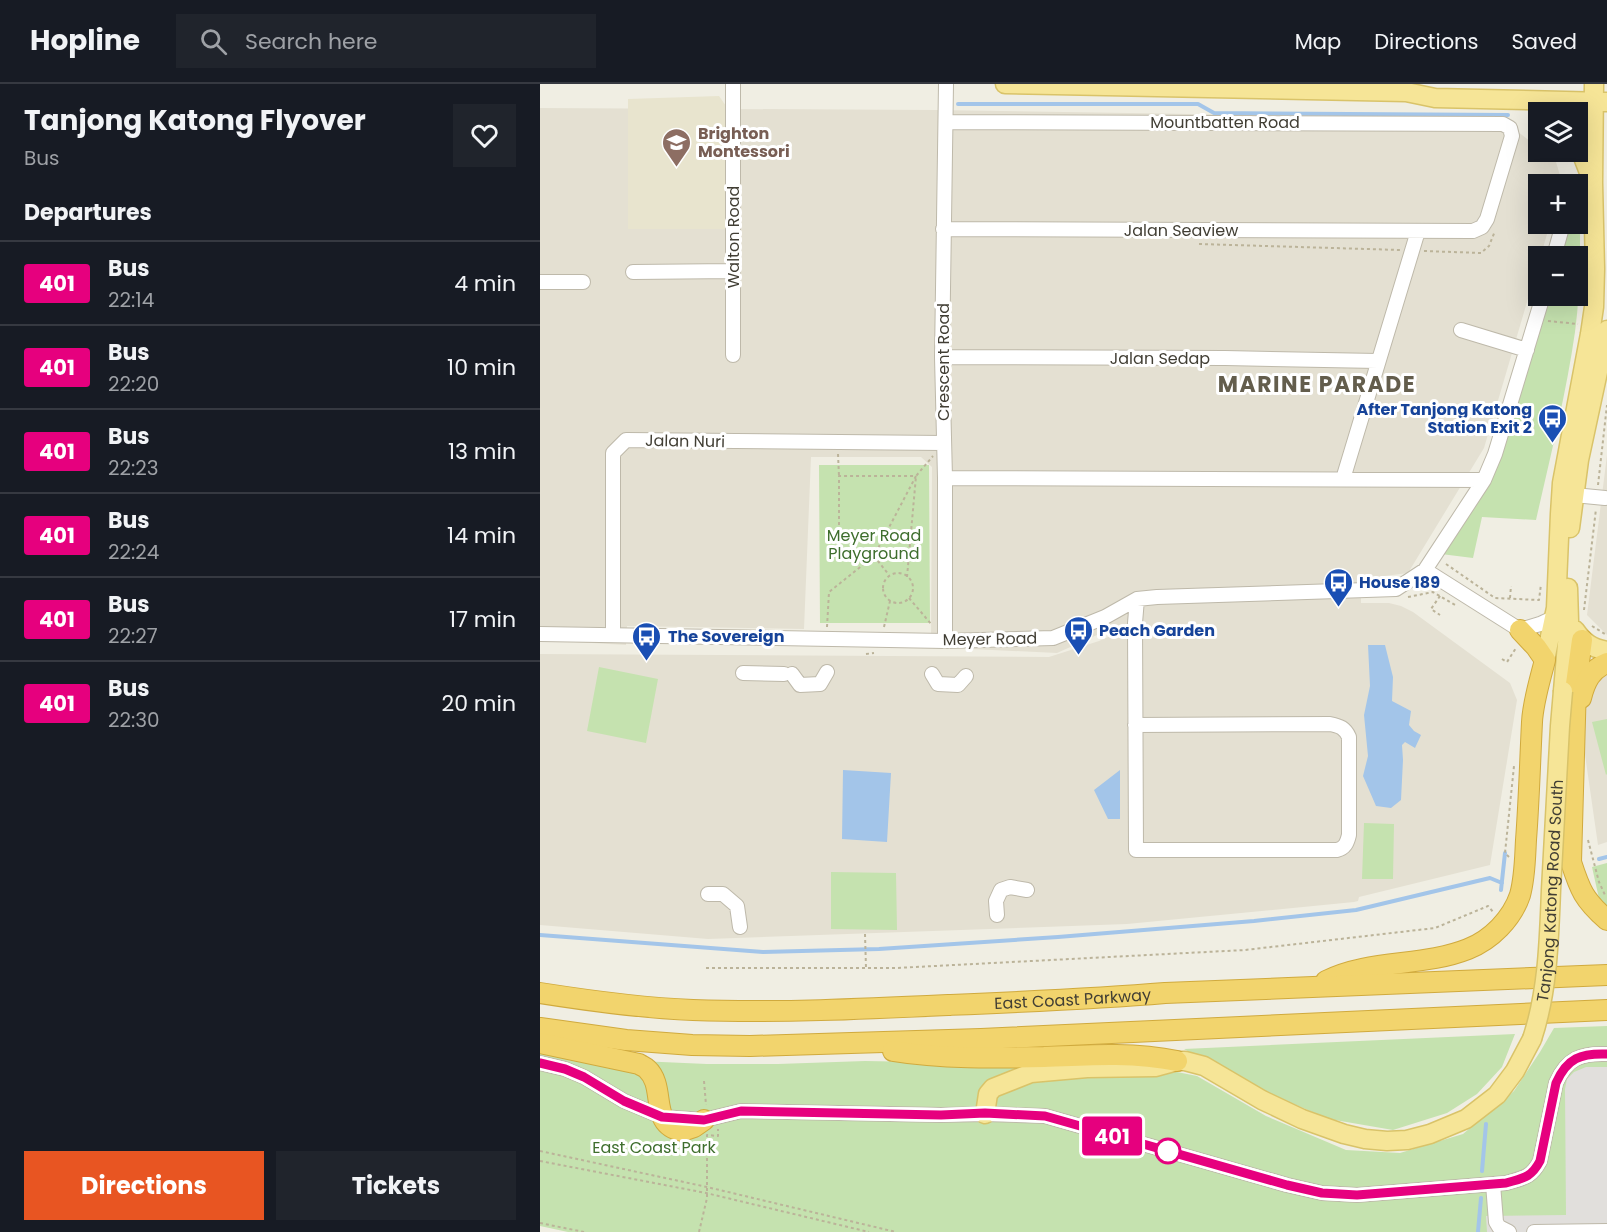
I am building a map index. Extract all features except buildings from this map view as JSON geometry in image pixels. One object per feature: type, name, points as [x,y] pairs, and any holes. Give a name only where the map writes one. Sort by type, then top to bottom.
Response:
[{"type":"highway","points":[[1586,633],[1576,684],[1571,862],[1580,889],[1593,908],[1607,920]]},
{"type":"highway","points":[[1316,986],[1348,972],[1440,957],[1468,949],[1487,939],[1507,920],[1519,896],[1524,877],[1532,719],[1545,660],[1536,647],[1519,638]]},
{"type":"highway","points":[[1575,720],[1584,687],[1591,674],[1607,663]]},
{"type":"highway","name":"East Coast Parkway","points":[[540,993],[628,1005],[693,1010],[794,1010],[917,1007],[1165,993],[1607,975]]},
{"type":"highway","points":[[540,1028],[626,1040],[692,1045],[750,1046],[1138,1032],[1607,1010]]},
{"type":"highway","points":[[540,1043],[639,1064],[647,1070],[656,1083],[655,1109],[667,1126],[682,1131],[705,1120]]},
{"type":"highway","points":[[849,1044],[922,1056],[1030,1057],[1109,1054],[1154,1056],[1177,1060]]},
{"type":"main road","name":"Mountbatten Road","points":[[1005,84],[1406,92],[1435,98],[1516,99],[1598,96]]},
{"type":"main road","name":"Mountbatten Road","points":[[1406,92],[1427,84]]},
{"type":"main road","name":"Tanjong Katong Road South","points":[[1177,1060],[1204,1066],[1262,1100],[1302,1119],[1344,1134],[1365,1139],[1407,1140],[1430,1134],[1466,1119],[1497,1095],[1515,1071],[1532,1039],[1539,1020],[1544,992],[1549,943],[1563,691],[1562,483],[1594,307],[1593,183],[1598,96]]},
{"type":"main road","points":[[1516,99],[1528,103]]},
{"type":"main road","points":[[1585,162],[1593,183]]},
{"type":"main road","name":"Tanjong Katong Road South","points":[[1545,660],[1562,619],[1567,554],[1579,460],[1603,362],[1607,330]]},
{"type":"main road","points":[[1562,619],[1586,633],[1590,646],[1607,651]]},
{"type":"main road","points":[[985,1113],[986,1099],[993,1088],[1031,1073],[1087,1068],[1155,1067],[1177,1060]]},
{"type":"street","name":"Walton Road","points":[[733,84],[733,355]]},
{"type":"street","name":"Crescent Road","points":[[941,635],[945,478],[940,447],[945,84]]},
{"type":"street","name":"Mountbatten Road","points":[[946,122],[1503,124]]},
{"type":"street","name":"Jalan Seaview","points":[[944,229],[1473,231],[1482,227],[1487,219],[1512,136],[1510,128],[1503,124]]},
{"type":"street","points":[[1343,480],[1418,231]]},
{"type":"street","points":[[633,272],[733,271]]},
{"type":"street","points":[[540,282],[583,282]]},
{"type":"street","points":[[1540,306],[1495,454],[1484,480],[1425,570],[1519,638],[1540,624],[1562,619]]},
{"type":"street","points":[[1461,330],[1527,350]]},
{"type":"street","name":"Jalan Sedap","points":[[942,357],[1225,358],[1378,362]]},
{"type":"street","name":"Jalan Nuri","points":[[613,634],[613,453],[626,440],[940,447]]},
{"type":"street","points":[[945,478],[1484,480]]},
{"type":"street","points":[[1574,495],[1601,497]]},
{"type":"street","name":"Meyer Road","points":[[540,634],[827,639],[882,639],[941,635],[1053,638],[1104,617],[1137,599],[1396,589],[1425,570]]},
{"type":"street","points":[[1135,724],[1330,724],[1339,726],[1346,730],[1349,737],[1349,836],[1347,843],[1342,849],[1337,850],[1136,850],[1135,724],[1135,623],[1137,599]]},
{"type":"street","points":[[742,673],[788,674],[800,685],[820,684],[827,672]]},
{"type":"street","points":[[932,674],[938,684],[958,685],[966,676]]},
{"type":"street","points":[[997,915],[996,901],[1001,890],[1010,887],[1027,890]]},
{"type":"street","points":[[708,894],[723,894],[737,906],[740,927]]},
{"type":"street","points":[[705,1120],[741,1111],[941,1115],[985,1113],[1045,1116],[1266,1179],[1322,1193],[1357,1195],[1506,1183],[1524,1178],[1534,1172],[1540,1161],[1556,1083],[1561,1073],[1569,1063],[1580,1056],[1592,1053],[1607,1054]]},
{"type":"street","points":[[540,1063],[565,1069],[584,1077],[624,1101],[655,1109]]},
{"type":"street","points":[[1493,1184],[1496,1222],[1499,1227],[1509,1232]]},
{"type":"street","points":[[1534,1232],[1607,1231]]},
{"type":"path","points":[[1539,321],[1584,324]]},
{"type":"path","points":[[1584,610],[1601,497],[1607,405]]},
{"type":"path","points":[[837,539],[839,532],[838,443]]},
{"type":"path","points":[[827,639],[829,592],[874,556],[915,476],[940,447]]},
{"type":"path","points":[[838,476],[915,476]]},
{"type":"path","points":[[907,577],[915,476]]},
{"type":"path","points":[[874,556],[889,575]]},
{"type":"path","points":[[1446,564],[1495,598],[1539,600]]},
{"type":"path","points":[[899,573],[907,577],[912,584],[909,598],[900,603],[890,601],[883,593],[886,578],[889,575],[899,573]]},
{"type":"path","points":[[1510,598],[1511,586]]},
{"type":"path","points":[[1400,598],[1433,592],[1458,607]]},
{"type":"path","points":[[1440,596],[1431,609],[1440,615]]},
{"type":"path","points":[[909,598],[941,635]]},
{"type":"path","points":[[882,639],[890,601]]},
{"type":"path","points":[[1586,633],[1607,636]]},
{"type":"path","points":[[1502,659],[1507,662],[1519,638]]},
{"type":"path","points":[[1505,853],[1514,762]]},
{"type":"path","points":[[706,968],[896,968],[1245,950],[1435,928],[1488,906],[1499,919]]},
{"type":"path","points":[[865,934],[866,968]]},
{"type":"path","points":[[699,1232],[707,1198],[707,1135],[718,1136],[718,1126],[706,1126],[704,1081]]},
{"type":"path","points":[[540,1151],[707,1187],[896,1232]]},
{"type":"path","points":[[540,1161],[706,1193],[869,1232]]},
{"type":"path","points":[[540,1223],[584,1232]]},
{"type":"shaded area","name":"Brighton Montessori","points":[[719,96],[726,106],[725,229],[628,229],[628,99]]},
{"type":"shaded area","points":[[540,108],[935,110],[1501,119],[1528,140],[1528,162],[1556,162],[1560,174],[1528,174],[1528,234],[1547,234],[1544,246],[1528,246],[1528,299],[1484,448],[1408,573],[1361,579],[1361,603],[1389,603],[1413,612],[1510,683],[1517,700],[1490,865],[1359,897],[1358,901],[1354,902],[1127,924],[708,939],[540,925],[540,654],[1049,657],[1099,641],[1124,630],[1117,626],[1057,653],[931,647],[932,467],[921,457],[811,457],[804,629],[627,626],[626,645],[540,640]]},
{"type":"shaded area","points":[[1607,455],[1607,635],[1587,615]]},
{"type":"shaded area","points":[[1607,673],[1607,842],[1598,845],[1581,727],[1592,690]]},
{"type":"shaded area","points":[[1586,1067],[1607,1067],[1607,1232],[1487,1232],[1486,1216],[1566,1215],[1565,1089],[1567,1079],[1574,1072]]},
{"type":"green space","points":[[1568,234],[1580,234],[1580,246],[1563,246]]},
{"type":"green space","points":[[1545,306],[1578,306],[1562,403],[1536,520],[1482,517],[1473,558],[1441,554],[1487,483]]},
{"type":"green space","name":"Meyer Road Playground","points":[[819,465],[929,465],[930,623],[820,623]]},
{"type":"green space","points":[[599,667],[658,679],[646,743],[587,731]]},
{"type":"green space","points":[[1607,719],[1607,774],[1606,775],[1592,722]]},
{"type":"green space","points":[[1364,823],[1394,824],[1393,879],[1362,879]]},
{"type":"green space","points":[[1607,863],[1607,908],[1600,903],[1592,867]]},
{"type":"green space","points":[[831,872],[896,873],[897,930],[831,929]]},
{"type":"green space","name":"East Coast Park","points":[[1607,1026],[1607,1232],[568,1232],[540,1226],[540,1047],[639,1061],[707,1064],[865,1061],[1147,1066],[1197,1076],[1266,1116],[1346,1150],[1400,1153],[1463,1134],[1514,1091],[1554,1028]]},
{"type":"green space","points":[[1515,1034],[1502,1067],[1477,1094],[1447,1113],[1393,1130],[1329,1119],[1265,1092],[1184,1049]]},
{"type":"water","points":[[1368,645],[1385,645],[1393,677],[1392,701],[1411,711],[1409,725],[1421,735],[1415,748],[1405,742],[1402,745],[1401,800],[1391,808],[1376,806],[1363,776],[1368,756],[1364,715],[1370,686]]},
{"type":"water","points":[[843,770],[891,773],[887,842],[842,839]]},
{"type":"water","points":[[1120,770],[1120,819],[1108,819],[1094,790]]},
{"type":"waterway","points":[[958,104],[1198,104],[1214,113],[1508,115]]},
{"type":"waterway","points":[[1501,890],[1505,853]]},
{"type":"waterway","points":[[1599,859],[1607,857]]},
{"type":"waterway","points":[[540,935],[763,952],[879,949],[1254,921],[1356,910],[1490,878],[1502,883]]},
{"type":"waterway","points":[[1482,1171],[1486,1124]]},
{"type":"waterway","points":[[1478,1232],[1481,1198]]},
{"type":"bus line","name":"401","points":[[540,1063],[565,1069],[584,1077],[624,1101],[662,1117],[704,1120],[741,1111],[941,1115],[985,1113],[1045,1116],[1287,1185],[1322,1193],[1357,1195],[1506,1183],[1524,1178],[1534,1172],[1540,1161],[1556,1083],[1561,1073],[1569,1063],[1580,1056],[1592,1053],[1607,1054]]},
{"type":"place","name":"Brighton Montessori","points":[[677,168]]},
{"type":"place","name":"After Tanjong Katong Station Exit 2","points":[[1553,444]]},
{"type":"place","name":"House 189","points":[[1338,608]]},
{"type":"place","name":"Peach Garden","points":[[1078,656]]},
{"type":"place","name":"The Sovereign","points":[[647,662]]},
{"type":"district","name":"MARINE PARADE","points":[[1317,384]]}]
